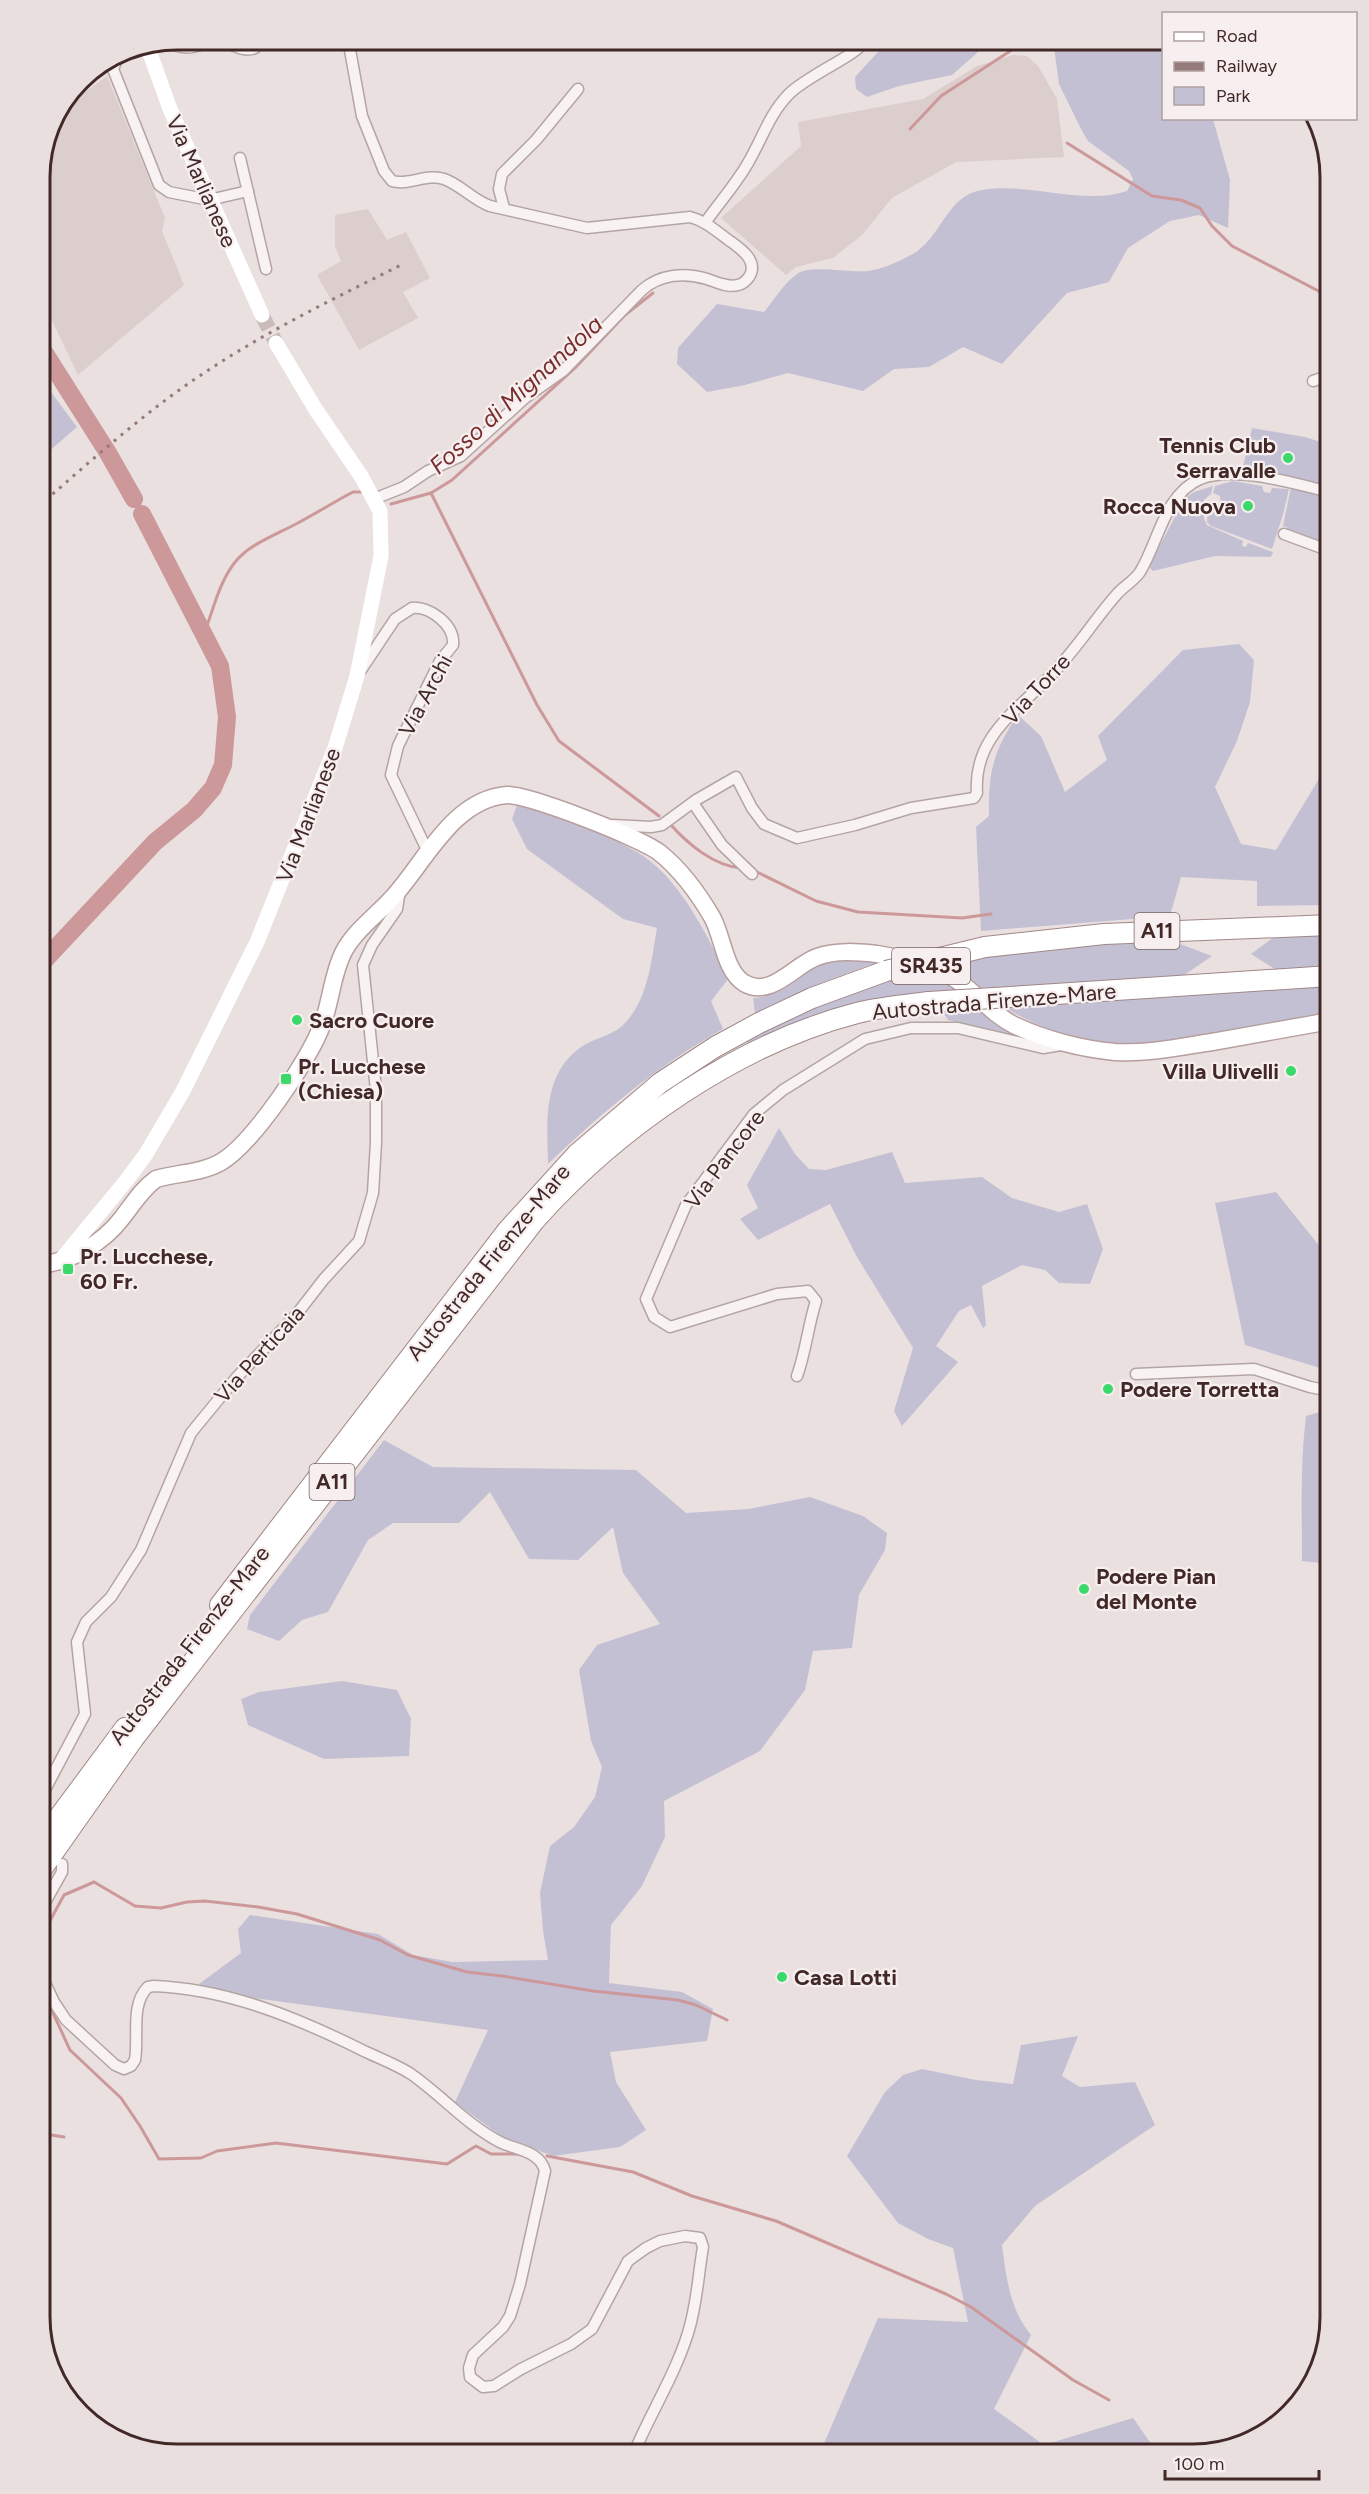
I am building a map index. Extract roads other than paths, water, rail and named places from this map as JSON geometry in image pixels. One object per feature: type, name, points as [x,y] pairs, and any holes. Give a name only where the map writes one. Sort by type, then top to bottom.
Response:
[{"type":"highway","name":"Autostrada Firenze-Mare","points":[[50,1829],[507,1231],[561,1170],[625,1112],[691,1062],[759,1023],[820,994],[886,971],[985,947],[1104,934],[1320,925]]},
{"type":"highway","name":"Autostrada Firenze-Mare","points":[[50,1857],[134,1738],[535,1220],[572,1180],[651,1115],[693,1088],[766,1047],[850,1015],[878,1009],[929,1002],[1320,977]]},
{"type":"main road","name":"SR435","points":[[50,1263],[85,1250],[111,1232],[148,1184],[156,1179],[215,1165],[230,1156],[240,1146],[302,1067],[319,1035],[343,954],[352,939],[401,889],[453,823],[469,809],[486,800],[508,795],[533,799],[632,837],[657,850],[677,868],[715,921],[736,977],[745,983],[762,987],[773,985],[804,964],[830,953],[878,955],[937,969],[964,986],[1008,1022],[1025,1029],[1070,1043],[1115,1052],[1167,1050],[1320,1023]]},
{"type":"street","points":[[350,50],[362,116],[388,177],[396,182],[436,177],[444,179],[482,203],[548,221],[587,228],[684,216],[705,223],[744,252],[752,266],[744,283],[738,285],[730,286],[685,275],[663,278],[649,284],[563,371],[525,398],[461,456],[428,471],[404,487],[374,499]]},
{"type":"street","points":[[705,223],[749,162],[770,118],[786,97],[805,80],[856,50]]},
{"type":"street","name":"Via Marlianese","points":[[150,53],[170,109],[262,315]]},
{"type":"street","points":[[114,66],[113,69],[161,188],[169,192],[209,200],[248,190]]},
{"type":"street","points":[[504,208],[499,189],[502,174],[536,140],[578,89]]},
{"type":"street","points":[[240,158],[266,269]]},
{"type":"street","name":"Via Marlianese","points":[[50,1262],[126,1181],[183,1091],[257,942],[335,748],[357,676],[381,556],[381,520],[374,499],[361,476],[316,410],[276,343]]},
{"type":"street","points":[[1313,381],[1320,379]]},
{"type":"street","name":"Via Torre","points":[[693,803],[735,777],[752,808],[764,824],[797,838],[855,825],[911,808],[974,798],[977,794],[976,775],[979,766],[989,743],[1003,721],[1056,671],[1116,595],[1139,573],[1171,507],[1189,485],[1203,478],[1249,476],[1320,490]]},
{"type":"street","points":[[1284,534],[1320,547]]},
{"type":"street","name":"Via Archi","points":[[357,676],[395,619],[404,611],[420,607],[429,610],[451,632],[453,645],[440,661],[398,746],[391,776],[428,852]]},
{"type":"street","points":[[598,825],[656,827],[693,803],[722,845],[752,874]]},
{"type":"street","name":"Via Perticaia","points":[[50,1781],[85,1714],[76,1642],[86,1622],[111,1597],[141,1550],[158,1516],[190,1433],[236,1378],[296,1315],[324,1279],[359,1241],[373,1193],[376,1142],[376,1090],[363,965],[372,945],[397,909],[401,889]]},
{"type":"street","name":"Via Pancore","points":[[796,1376],[804,1355],[816,1301],[808,1291],[777,1294],[670,1327],[654,1317],[646,1299],[686,1205],[754,1114],[783,1089],[865,1039],[911,1028],[958,1028],[1043,1047],[1070,1043]]},
{"type":"street","points":[[1136,1374],[1254,1369],[1320,1388]]},
{"type":"street","points":[[50,1893],[62,1872],[62,1864]]},
{"type":"street","points":[[50,1993],[66,2020],[115,2065],[124,2069],[131,2066],[135,2060],[137,2014],[144,1991],[148,1987],[192,1989],[249,2003],[302,2022],[396,2065],[498,2141],[537,2157],[543,2162],[544,2171],[515,2302],[503,2327],[473,2355],[468,2368],[470,2377],[483,2387],[494,2386],[521,2369],[571,2344],[592,2329],[628,2261],[646,2248],[660,2241],[685,2235],[700,2238],[704,2247],[695,2307],[688,2333],[680,2357],[647,2419],[637,2444]]},
{"type":"waterway","name":"Fosso di Mignandola","points":[[910,129],[941,96],[1012,50]]},
{"type":"waterway","points":[[1067,143],[1152,196],[1181,200],[1200,208],[1212,226],[1232,246],[1320,292]]},
{"type":"waterway","name":"Fosso di Mignandola","points":[[391,504],[431,493],[452,480],[575,368],[625,315],[653,293]]},
{"type":"waterway","points":[[50,361],[134,499]]},
{"type":"waterway","name":"Fosso di Mignandola","points":[[205,636],[221,587],[235,562],[244,553],[353,492],[364,492]]},
{"type":"waterway","points":[[431,493],[537,705],[559,741],[659,816]]},
{"type":"waterway","points":[[50,954],[155,842],[194,810],[213,788],[223,765],[227,717],[220,666],[142,514]]},
{"type":"waterway","points":[[671,825],[711,859],[741,868]]},
{"type":"waterway","points":[[757,872],[816,901],[858,912],[962,918],[991,914]]},
{"type":"waterway","points":[[50,1921],[64,1895],[94,1882],[135,1906],[161,1908],[187,1902],[205,1901],[297,1914],[380,1940],[408,1955],[467,1972],[593,1991],[678,2000],[696,2005],[727,2020]]},
{"type":"waterway","points":[[50,2006],[70,2050],[121,2098],[159,2159],[201,2158],[217,2151],[276,2143],[447,2164],[476,2146],[491,2154],[522,2154]]},
{"type":"waterway","points":[[50,2135],[64,2137]]},
{"type":"waterway","points":[[547,2156],[633,2172],[692,2196],[776,2221],[946,2294],[971,2307],[1073,2380],[1109,2400]]},
{"type":"tunnel","points":[[262,315],[276,343]]},
{"type":"railway","points":[[50,496],[142,418],[207,371],[279,328],[403,264]]},
{"type":"place","name":"Tennis Club Serravalle","points":[[1288,458]]},
{"type":"place","name":"Rocca Nuova","points":[[1248,506]]},
{"type":"place","name":"Sacro Cuore","points":[[297,1020]]},
{"type":"place","name":"Villa Ulivelli","points":[[1291,1071]]},
{"type":"place","name":"Pr. Lucchese (Chiesa)","points":[[286,1079]]},
{"type":"place","name":"Pr. Lucchese, 60 Fr.","points":[[68,1269]]},
{"type":"place","name":"Podere Torretta","points":[[1108,1389]]},
{"type":"place","name":"Podere Pian del Monte","points":[[1084,1589]]},
{"type":"place","name":"Casa Lotti","points":[[782,1977]]}]
